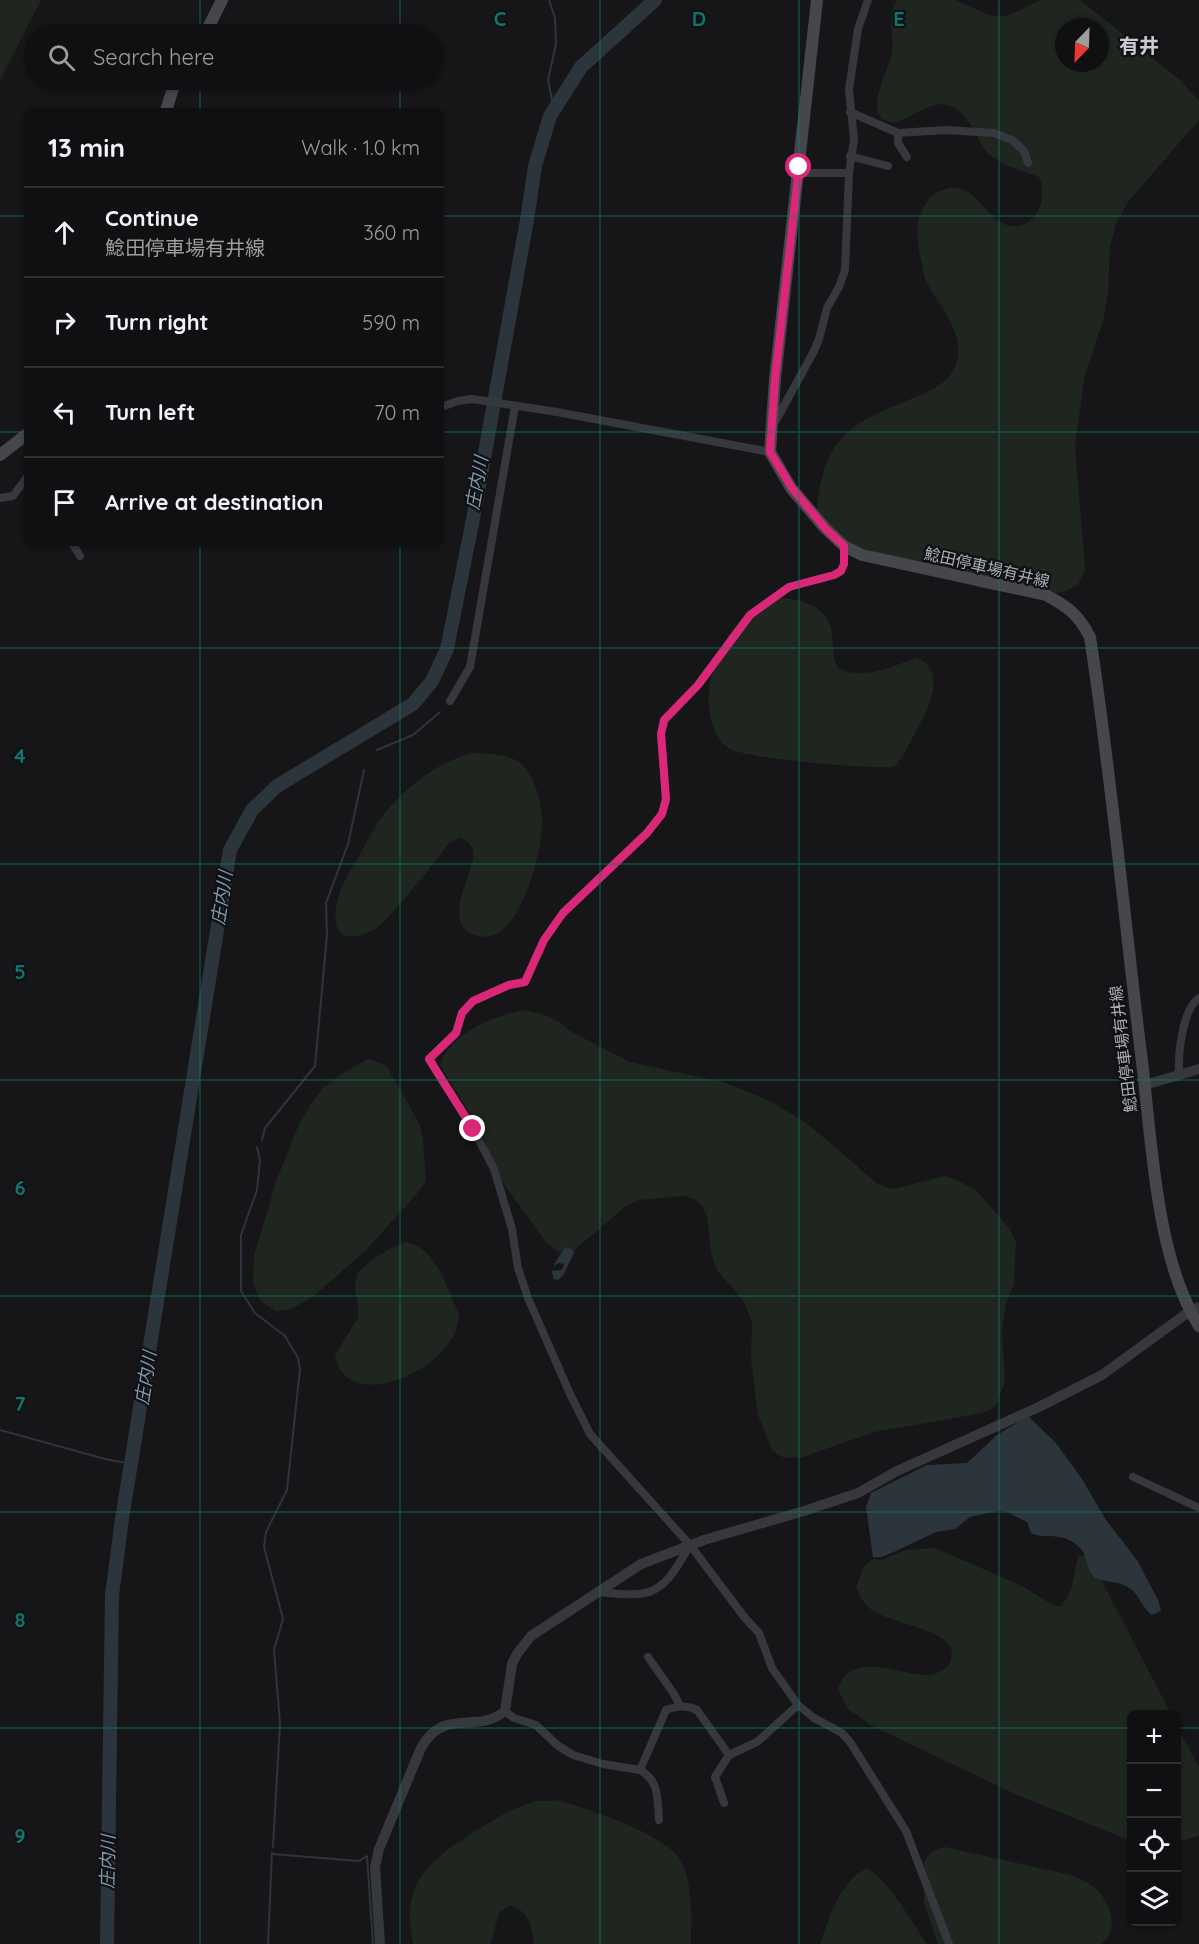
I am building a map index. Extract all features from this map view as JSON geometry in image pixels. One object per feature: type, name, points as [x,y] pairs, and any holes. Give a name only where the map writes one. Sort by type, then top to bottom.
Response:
[{"type":"main road","points":[[210,24],[222,0]]},
{"type":"main road","points":[[770,452],[770,430],[817,0]]},
{"type":"main road","points":[[167,108],[172,90]]},
{"type":"main road","points":[[0,455],[24,436]]},
{"type":"main road","name":"鯰田停車場有井線","points":[[770,452],[792,488],[825,528],[844,546],[862,555],[1046,596],[1067,606],[1081,620],[1090,637],[1145,1085],[1150,1144],[1172,1263],[1194,1309],[1199,1326]]},
{"type":"street","points":[[770,430],[814,351],[827,308],[839,287],[845,270],[850,156],[854,140],[849,89],[858,28],[868,0]]},
{"type":"street","points":[[850,112],[898,134],[945,130],[994,133],[1012,140],[1024,151],[1028,163]]},
{"type":"street","points":[[898,134],[897,143],[907,158]]},
{"type":"street","points":[[850,156],[888,166]]},
{"type":"street","points":[[798,173],[849,173]]},
{"type":"street","points":[[444,406],[472,399],[770,452]]},
{"type":"street","points":[[450,701],[470,667],[514,406]]},
{"type":"street","points":[[0,498],[13,496],[24,482]]},
{"type":"street","points":[[74,546],[80,556]]},
{"type":"street","points":[[844,546],[844,564],[841,571],[789,587],[750,615],[698,685],[664,720],[661,734],[666,799],[659,819],[563,913],[544,940],[525,982],[509,985],[473,1001],[462,1013],[456,1033],[429,1059],[473,1129],[494,1169],[512,1229],[518,1268],[528,1298],[590,1434],[690,1545],[759,1633],[772,1668],[798,1705],[814,1718],[842,1732],[850,1742],[906,1832],[949,1944]]},
{"type":"street","points":[[1179,1075],[1178,1064],[1186,1016],[1196,999],[1199,998]]},
{"type":"street","points":[[1145,1085],[1199,1070]]},
{"type":"street","points":[[380,1944],[375,1867],[379,1849],[421,1748],[427,1738],[438,1728],[447,1724],[489,1719],[505,1711],[510,1672],[523,1646],[531,1636],[640,1564],[690,1545],[858,1493],[897,1471],[1039,1407],[1102,1375],[1194,1309]]},
{"type":"street","points":[[1133,1477],[1199,1508]]},
{"type":"street","points":[[597,1592],[645,1593],[658,1588],[670,1577],[690,1545]]},
{"type":"street","points":[[648,1657],[680,1706]]},
{"type":"street","points":[[724,1803],[715,1778],[729,1755],[757,1742],[798,1705]]},
{"type":"street","points":[[640,1770],[666,1710],[680,1706],[689,1706],[697,1710],[729,1755]]},
{"type":"street","points":[[505,1711],[514,1718],[536,1725],[557,1745],[573,1755],[603,1764],[640,1770],[652,1778],[656,1786],[659,1820]]},
{"type":"shaded area","points":[[0,0],[41,0],[29,24],[24,24],[24,33],[0,80]]},
{"type":"shaded area","points":[[897,0],[955,0],[989,15],[1000,16],[1010,15],[1040,0],[1080,0],[1102,18],[1055,18],[1055,72],[1109,72],[1109,23],[1180,80],[1199,101],[1199,120],[1128,202],[1116,224],[1110,246],[1108,294],[1104,317],[1085,375],[1075,444],[1085,570],[1078,585],[1064,592],[1018,595],[982,588],[913,568],[839,540],[817,512],[820,485],[827,463],[835,446],[847,433],[861,422],[936,387],[948,378],[954,369],[958,357],[956,335],[946,313],[926,281],[919,248],[918,223],[928,200],[943,190],[954,188],[964,190],[999,221],[1017,226],[1033,219],[1041,204],[1042,186],[1039,177],[1008,166],[994,158],[982,146],[963,114],[954,107],[945,104],[928,107],[896,123],[885,120],[879,113],[877,104],[879,93],[892,51],[892,12]]},
{"type":"shaded area","points":[[783,598],[798,600],[824,614],[831,628],[835,660],[837,666],[842,670],[870,673],[917,658],[927,664],[934,683],[932,694],[903,756],[894,767],[834,765],[755,755],[727,747],[716,734],[710,718],[710,682],[722,646],[747,615],[761,606]]},
{"type":"shaded area","points":[[472,753],[501,755],[517,761],[528,772],[538,795],[542,818],[539,850],[534,871],[517,911],[506,926],[493,935],[478,936],[466,930],[460,921],[459,910],[473,860],[473,851],[471,846],[461,838],[450,842],[382,924],[354,937],[342,934],[336,920],[339,894],[380,819],[412,785],[423,777],[459,757]]},
{"type":"shaded area","points":[[525,1010],[542,1014],[559,1022],[570,1031],[630,1062],[723,1082],[770,1101],[806,1123],[877,1184],[893,1189],[944,1176],[955,1179],[977,1191],[1010,1229],[1016,1242],[1014,1284],[1006,1303],[1002,1332],[1005,1382],[996,1406],[972,1415],[874,1432],[803,1457],[784,1458],[772,1450],[758,1415],[751,1359],[752,1322],[744,1302],[717,1270],[711,1253],[707,1216],[702,1206],[694,1199],[685,1196],[639,1200],[626,1206],[571,1253],[564,1253],[546,1242],[501,1180],[481,1133],[440,1065],[453,1044],[475,1027],[501,1016]]},
{"type":"shaded area","points":[[368,1059],[386,1065],[419,1123],[423,1139],[426,1181],[365,1251],[315,1295],[292,1309],[276,1311],[260,1301],[253,1282],[254,1255],[277,1179],[299,1124],[311,1104],[324,1087],[341,1074]]},
{"type":"shaded area","points":[[406,1242],[425,1252],[439,1270],[459,1314],[454,1334],[441,1352],[422,1368],[401,1379],[379,1384],[359,1383],[343,1374],[335,1355],[358,1318],[355,1289],[357,1274],[380,1255]]},
{"type":"shaded area","points":[[565,1247],[572,1249],[574,1253],[564,1274],[558,1280],[554,1279],[551,1271],[562,1270],[564,1264],[559,1263],[553,1266]]},
{"type":"shaded area","points":[[1028,1416],[1056,1443],[1082,1479],[1106,1520],[1137,1560],[1158,1600],[1161,1611],[1152,1615],[1129,1588],[1095,1578],[1084,1553],[1071,1541],[1061,1537],[1031,1533],[1027,1522],[1005,1511],[970,1517],[955,1529],[936,1532],[881,1557],[873,1557],[866,1507],[871,1493],[927,1465],[967,1463],[997,1435]]},
{"type":"shaded area","points":[[935,1548],[1024,1587],[1053,1605],[1061,1607],[1071,1590],[1078,1556],[1086,1555],[1091,1560],[1169,1710],[1127,1710],[1127,1839],[1015,1794],[870,1725],[847,1708],[838,1689],[844,1677],[853,1670],[877,1667],[930,1675],[949,1666],[952,1650],[946,1641],[928,1631],[880,1615],[864,1603],[856,1587],[864,1566],[873,1559],[882,1560],[905,1550]]},
{"type":"shaded area","points":[[1181,1734],[1199,1767],[1199,1836],[1181,1841]]},
{"type":"shaded area","points":[[537,1801],[560,1801],[606,1816],[658,1840],[671,1849],[679,1858],[687,1878],[691,1900],[691,1944],[534,1944],[526,1915],[510,1905],[500,1911],[490,1944],[413,1944],[410,1923],[414,1891],[420,1878],[430,1866],[455,1844],[488,1823],[511,1810]]},
{"type":"shaded area","points":[[945,1847],[1071,1875],[1087,1883],[1101,1895],[1109,1909],[1112,1924],[1107,1938],[1101,1944],[938,1944],[924,1903],[924,1863],[932,1852]]},
{"type":"shaded area","points":[[866,1869],[873,1872],[890,1889],[927,1944],[820,1944],[842,1892],[856,1875]]},
{"type":"waterway","points":[[549,0],[555,18],[556,44],[548,80],[554,109]]},
{"type":"waterway","name":"庄内川","points":[[107,1944],[112,1595],[122,1519],[230,850],[252,810],[277,786],[413,704],[432,681],[447,649],[473,519],[535,166],[550,116],[581,67],[655,0]]},
{"type":"waterway","points":[[377,750],[413,735],[440,712]]},
{"type":"waterway","points":[[262,1140],[265,1128],[315,1066],[327,935],[326,903],[348,844],[364,770]]},
{"type":"waterway","points":[[257,1147],[260,1160],[257,1190],[241,1235],[241,1291],[255,1313],[285,1336],[298,1358],[300,1369],[287,1490],[266,1532],[264,1547],[283,1619],[274,1650],[280,1723],[273,1847]]},
{"type":"waterway","points":[[0,1430],[131,1464]]},
{"type":"waterway","points":[[268,1944],[272,1853]]},
{"type":"waterway","points":[[272,1854],[359,1861],[367,1856],[373,1944]]},
{"type":"district","name":"有井","points":[[1139,46]]},
{"type":"route","points":[[473,1129],[429,1059],[456,1033],[462,1013],[473,1001],[509,985],[525,982],[544,940],[563,913],[659,819],[666,799],[661,734],[664,720],[698,685],[750,615],[789,587],[834,575],[841,571],[844,564],[844,546],[825,528],[792,488],[770,452],[775,379],[799,167]]}]
